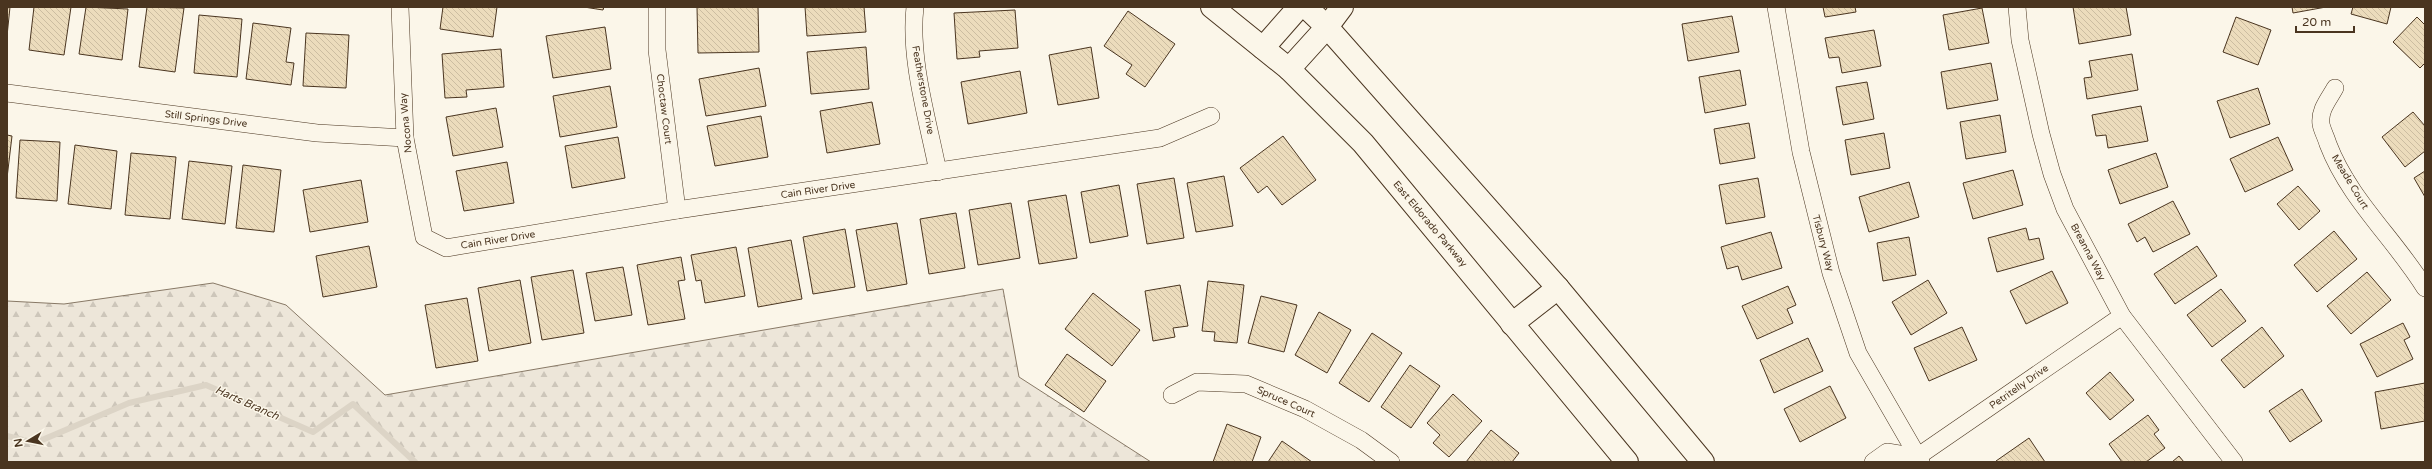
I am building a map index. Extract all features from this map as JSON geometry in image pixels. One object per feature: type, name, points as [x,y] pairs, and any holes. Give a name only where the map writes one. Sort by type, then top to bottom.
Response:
[{"type":"main road","name":"East Eldorado Parkway","points":[[1212,7],[1289,69],[1363,143],[1627,462]]},
{"type":"main road","points":[[1263,48],[1298,7]]},
{"type":"main road","points":[[1306,7],[1327,27],[1558,288],[1703,462]]},
{"type":"main road","points":[[1289,69],[1327,27],[1342,7]]},
{"type":"main road","points":[[1512,324],[1558,288]]},
{"type":"street","name":"Nocona Way","points":[[400,7],[405,138],[424,238]]},
{"type":"street","name":"Choctaw Court","points":[[657,7],[657,50],[677,210]]},
{"type":"street","name":"Featherstone Drive","points":[[915,7],[915,54],[938,172]]},
{"type":"street","name":"Tisbury Way","points":[[1776,7],[1800,152],[1831,273],[1858,353],[1917,460]]},
{"type":"street","name":"Breanna Way","points":[[2017,7],[2020,40],[2052,174],[2065,209],[2122,316],[2234,462]]},
{"type":"street","name":"Meade Court","points":[[2335,88],[2322,110],[2321,123],[2335,160],[2364,208],[2394,242],[2425,288]]},
{"type":"street","name":"Still Springs Drive","points":[[7,93],[317,133],[405,138]]},
{"type":"street","name":"Cain River Drive","points":[[424,238],[446,248],[677,210],[1160,138],[1211,116]]},
{"type":"street","name":"Petritelly Drive","points":[[1917,460],[2122,316]]},
{"type":"street","name":"Spruce Court","points":[[1172,395],[1198,382],[1246,384],[1305,409],[1361,440],[1391,462]]},
{"type":"street","points":[[1873,462],[1887,452],[1917,460]]},
{"type":"green space","points":[[213,283],[286,305],[385,395],[1003,289],[1019,377],[1151,462],[7,462],[7,301],[64,304]]},
{"type":"building","points":[[7,7],[10,7],[7,36]]},
{"type":"building","points":[[34,7],[71,7],[64,55],[29,50]]},
{"type":"building","points":[[86,7],[128,9],[122,60],[79,54]]},
{"type":"building","points":[[147,7],[184,8],[175,72],[139,67]]},
{"type":"building","points":[[443,7],[497,7],[493,37],[440,29]]},
{"type":"building","points":[[584,7],[604,7],[603,10]]},
{"type":"building","points":[[697,7],[758,7],[759,52],[698,53]]},
{"type":"building","points":[[805,7],[864,7],[866,32],[807,36]]},
{"type":"building","points":[[1823,7],[1855,7],[1856,12],[1825,17]]},
{"type":"building","points":[[2073,7],[2126,7],[2131,35],[2079,44]]},
{"type":"building","points":[[2292,7],[2326,7],[2293,13]]},
{"type":"building","points":[[2353,7],[2391,7],[2387,24],[2351,14]]},
{"type":"building","points":[[1982,8],[1989,43],[1949,50],[1943,15]]},
{"type":"building","points":[[1015,10],[1018,48],[979,51],[980,57],[957,59],[954,13]]},
{"type":"building","points":[[1128,11],[1175,44],[1145,87],[1126,74],[1132,65],[1104,46]]},
{"type":"building","points":[[199,15],[242,19],[237,77],[194,73]]},
{"type":"building","points":[[1732,16],[1739,52],[1688,61],[1682,24]]},
{"type":"building","points":[[2236,17],[2271,30],[2258,65],[2223,52]]},
{"type":"building","points":[[2417,17],[2425,25],[2425,63],[2420,68],[2393,42]]},
{"type":"building","points":[[253,23],[291,28],[286,62],[294,63],[291,85],[246,79]]},
{"type":"building","points":[[605,27],[611,69],[553,78],[546,36]]},
{"type":"building","points":[[1874,30],[1881,66],[1842,73],[1839,57],[1829,58],[1825,38]]},
{"type":"building","points":[[306,33],[349,35],[346,88],[303,86]]},
{"type":"building","points":[[866,47],[869,89],[811,94],[807,52]]},
{"type":"building","points":[[1091,47],[1099,98],[1058,105],[1049,55]]},
{"type":"building","points":[[501,49],[504,87],[466,90],[467,97],[445,98],[442,54]]},
{"type":"building","points":[[2132,54],[2138,90],[2087,99],[2084,78],[2092,77],[2089,61]]},
{"type":"building","points":[[1991,63],[1998,100],[1947,109],[1941,72]]},
{"type":"building","points":[[759,68],[766,106],[706,116],[699,79]]},
{"type":"building","points":[[1740,70],[1746,105],[1705,113],[1699,77]]},
{"type":"building","points":[[1020,71],[1027,113],[968,124],[961,82]]},
{"type":"building","points":[[1867,82],[1874,119],[1843,125],[1836,87]]},
{"type":"building","points":[[610,86],[617,127],[560,137],[553,96]]},
{"type":"building","points":[[2258,88],[2270,124],[2230,138],[2217,101]]},
{"type":"building","points":[[872,102],[880,144],[827,153],[820,111]]},
{"type":"building","points":[[2141,106],[2148,141],[2108,148],[2106,135],[2096,136],[2092,115]]},
{"type":"building","points":[[496,108],[503,147],[453,156],[446,117]]},
{"type":"building","points":[[2413,112],[2425,126],[2425,151],[2405,167],[2382,137]]},
{"type":"building","points":[[2000,115],[2006,152],[1966,159],[1960,122]]},
{"type":"building","points":[[761,116],[768,157],[715,166],[707,126]]},
{"type":"building","points":[[1749,123],[1755,158],[1720,164],[1714,129]]},
{"type":"building","points":[[1884,133],[1890,168],[1851,175],[1845,140]]},
{"type":"building","points":[[7,135],[12,136],[7,178]]},
{"type":"building","points":[[1283,136],[1316,180],[1282,205],[1267,186],[1258,193],[1240,168]]},
{"type":"building","points":[[618,137],[625,178],[572,188],[565,146]]},
{"type":"building","points":[[2278,137],[2293,170],[2245,192],[2230,159]]},
{"type":"building","points":[[20,140],[60,142],[57,201],[16,198]]},
{"type":"building","points":[[75,145],[117,151],[111,209],[68,204]]},
{"type":"building","points":[[131,153],[176,157],[170,219],[125,215]]},
{"type":"building","points":[[2156,153],[2168,187],[2120,204],[2108,170]]},
{"type":"building","points":[[189,161],[232,166],[225,224],[182,219]]},
{"type":"building","points":[[507,162],[514,203],[464,211],[456,171]]},
{"type":"building","points":[[243,165],[281,170],[274,232],[236,228]]},
{"type":"building","points":[[2013,170],[2023,205],[1973,219],[1963,183]]},
{"type":"building","points":[[2425,171],[2425,197],[2414,178]]},
{"type":"building","points":[[1224,176],[1233,226],[1196,232],[1187,183]]},
{"type":"building","points":[[1174,178],[1184,238],[1147,244],[1137,184]]},
{"type":"building","points":[[1758,178],[1765,217],[1726,224],[1719,185]]},
{"type":"building","points":[[361,180],[368,222],[310,232],[303,190]]},
{"type":"building","points":[[1909,182],[1919,217],[1869,232],[1859,197]]},
{"type":"building","points":[[1119,185],[1128,236],[1090,243],[1081,192]]},
{"type":"building","points":[[2298,186],[2320,211],[2299,230],[2277,204]]},
{"type":"building","points":[[1066,195],[1077,258],[1039,264],[1028,201]]},
{"type":"building","points":[[2173,201],[2190,234],[2153,252],[2145,237],[2137,242],[2128,224]]},
{"type":"building","points":[[1011,203],[1020,258],[978,265],[969,210]]},
{"type":"building","points":[[956,213],[965,268],[929,274],[920,219]]},
{"type":"building","points":[[897,223],[907,284],[867,291],[856,230]]},
{"type":"building","points":[[2026,228],[2029,240],[2039,238],[2044,259],[1997,272],[1988,238]]},
{"type":"building","points":[[845,229],[855,287],[813,294],[803,237]]},
{"type":"building","points":[[2334,231],[2357,259],[2317,292],[2294,265]]},
{"type":"building","points":[[1771,232],[1782,268],[1742,280],[1738,266],[1727,269],[1721,247]]},
{"type":"building","points":[[1909,237],[1916,275],[1883,281],[1877,243]]},
{"type":"building","points":[[791,240],[802,299],[758,307],[748,248]]},
{"type":"building","points":[[369,246],[377,287],[323,297],[316,256]]},
{"type":"building","points":[[2197,246],[2217,276],[2175,304],[2154,274]]},
{"type":"building","points":[[736,247],[745,296],[705,303],[701,280],[696,281],[691,255]]},
{"type":"building","points":[[681,257],[685,280],[678,281],[685,319],[648,325],[637,265]]},
{"type":"building","points":[[623,267],[632,315],[595,321],[586,273]]},
{"type":"building","points":[[573,270],[584,333],[542,340],[531,277]]},
{"type":"building","points":[[2052,271],[2068,303],[2026,324],[2010,291]]},
{"type":"building","points":[[2367,272],[2391,300],[2351,334],[2327,306]]},
{"type":"building","points":[[520,280],[531,343],[489,351],[478,288]]},
{"type":"building","points":[[1928,280],[1947,313],[1911,335],[1892,302]]},
{"type":"building","points":[[1208,281],[1244,285],[1237,343],[1214,341],[1215,332],[1202,331]]},
{"type":"building","points":[[1180,285],[1188,326],[1173,328],[1175,337],[1153,341],[1145,291]]},
{"type":"building","points":[[1788,286],[1796,305],[1787,309],[1793,323],[1757,339],[1742,306]]},
{"type":"building","points":[[2221,289],[2246,321],[2212,347],[2187,315]]},
{"type":"building","points":[[1093,293],[1140,330],[1112,366],[1065,329]]},
{"type":"building","points":[[1261,296],[1297,305],[1284,352],[1248,343]]},
{"type":"building","points":[[467,298],[478,361],[436,368],[425,305]]},
{"type":"building","points":[[1319,312],[1351,330],[1327,373],[1295,355]]},
{"type":"building","points":[[2403,323],[2410,337],[2404,340],[2413,359],[2377,377],[2360,344]]},
{"type":"building","points":[[1962,327],[1977,360],[1929,381],[1914,348]]},
{"type":"building","points":[[2262,327],[2284,356],[2244,388],[2221,360]]},
{"type":"building","points":[[1372,333],[1402,353],[1369,402],[1339,383]]},
{"type":"building","points":[[1808,338],[1823,371],[1774,393],[1760,360]]},
{"type":"building","points":[[1067,354],[1106,381],[1084,412],[1045,385]]},
{"type":"building","points":[[1410,365],[1440,386],[1411,428],[1381,407]]},
{"type":"building","points":[[2110,372],[2134,400],[2110,420],[2086,393]]},
{"type":"building","points":[[2425,383],[2425,421],[2381,429],[2375,392]]},
{"type":"building","points":[[1830,386],[1846,418],[1800,442],[1784,409]]},
{"type":"building","points":[[2302,389],[2322,421],[2290,442],[2269,411]]},
{"type":"building","points":[[1453,394],[1482,421],[1449,457],[1433,443],[1440,435],[1427,423]]},
{"type":"building","points":[[2148,415],[2159,430],[2154,434],[2165,448],[2146,462],[2122,462],[2109,444]]},
{"type":"building","points":[[1227,424],[1261,437],[1252,462],[1213,462]]},
{"type":"building","points":[[1491,430],[1519,453],[1512,462],[1466,462]]},
{"type":"building","points":[[2029,438],[2045,462],[1996,461]]},
{"type":"building","points":[[1282,441],[1312,462],[1268,462]]},
{"type":"building","points":[[2179,456],[2184,462],[2172,462]]},
{"type":"waterway","name":"Harts Branch","points":[[7,436],[35,443],[129,403],[206,385],[313,432],[353,404],[415,462]]}]
